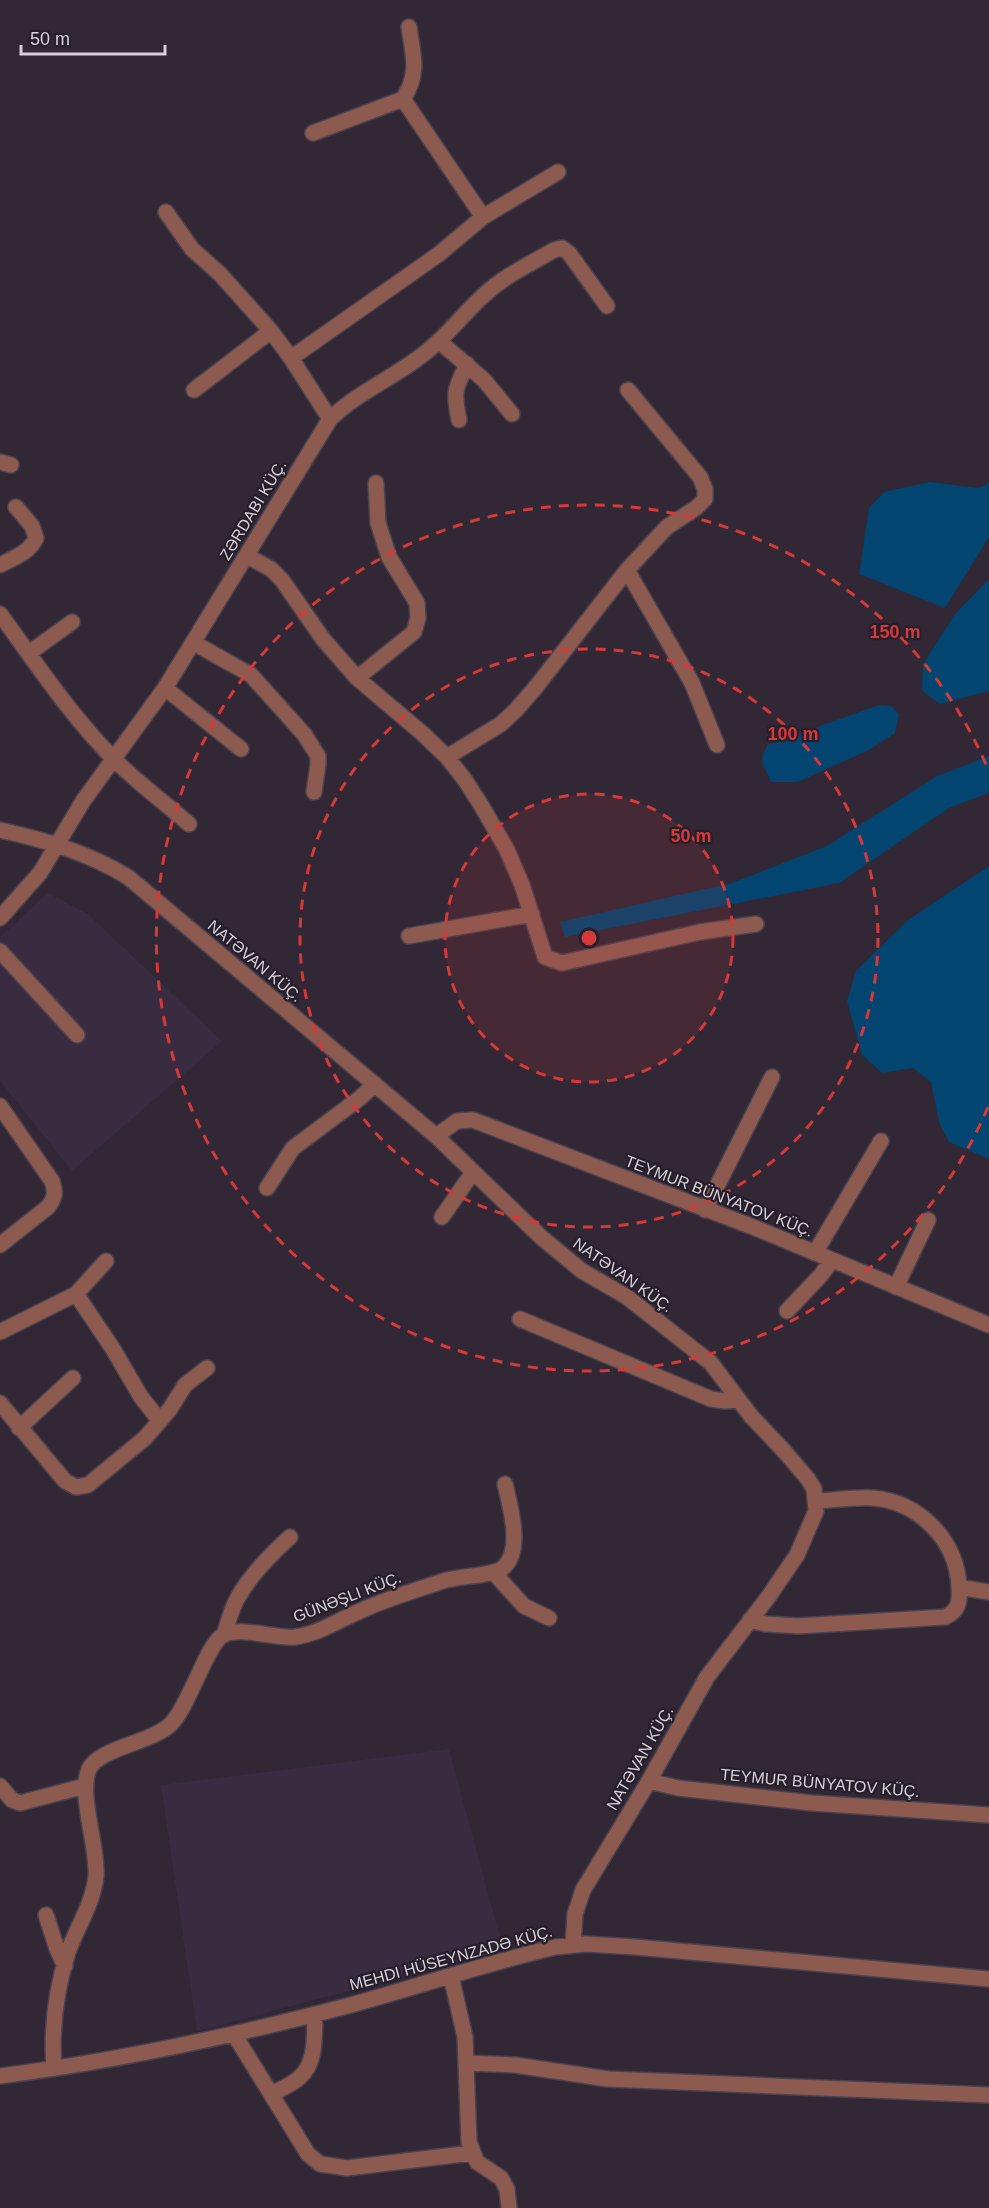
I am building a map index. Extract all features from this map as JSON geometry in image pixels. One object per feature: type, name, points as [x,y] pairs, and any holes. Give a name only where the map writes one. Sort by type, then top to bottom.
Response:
[{"type":"street","points":[[313,133],[403,99],[414,77],[415,64],[409,27]]},
{"type":"street","points":[[403,99],[483,217]]},
{"type":"street","points":[[291,358],[439,254],[483,217],[558,172]]},
{"type":"street","points":[[166,212],[192,249],[220,274],[271,331],[330,419]]},
{"type":"street","name":"ZƏRDABI KÜÇ.","points":[[0,918],[31,886],[83,801],[115,760],[165,688],[330,419],[361,393],[419,358],[440,342],[500,281],[554,250],[562,248],[569,252],[607,306]]},
{"type":"street","points":[[194,390],[271,331]]},
{"type":"street","points":[[440,342],[484,380],[512,414]]},
{"type":"street","points":[[459,420],[454,398],[455,389],[467,364]]},
{"type":"street","points":[[447,757],[501,724],[516,711],[627,570],[667,527],[696,508],[705,499],[705,489],[700,477],[628,390]]},
{"type":"street","points":[[357,678],[414,632],[418,618],[417,603],[389,557],[378,523],[376,483]]},
{"type":"street","points":[[0,565],[22,554],[34,544],[36,538],[32,526],[16,507]]},
{"type":"street","points":[[247,556],[271,569],[282,580],[323,639],[357,678],[393,707],[447,757],[482,806],[507,850],[522,885],[545,957],[562,963],[700,932],[756,924]]},
{"type":"street","points":[[627,570],[692,683],[717,745]]},
{"type":"street","points":[[0,614],[76,716],[115,760],[189,824]]},
{"type":"street","points":[[29,653],[72,622]]},
{"type":"street","points":[[194,643],[251,675],[304,734],[318,756],[314,792]]},
{"type":"street","points":[[165,688],[241,749]]},
{"type":"street","name":"NATƏVAN KÜÇ.","points":[[0,830],[58,844],[89,855],[128,877],[436,1136],[541,1238],[582,1271],[627,1297],[711,1363],[765,1432],[808,1479],[814,1489],[817,1501],[816,1511],[797,1555],[707,1677],[649,1781],[583,1890],[575,1914],[573,1945]]},
{"type":"street","points":[[409,936],[532,914]]},
{"type":"street","points":[[0,951],[77,1035]]},
{"type":"street","points":[[705,1210],[772,1077]]},
{"type":"street","points":[[267,1188],[293,1148],[360,1098],[375,1084]]},
{"type":"street","points":[[0,1106],[52,1181],[56,1191],[48,1207],[0,1245]]},
{"type":"street","name":"TEYMUR BÜNYATOV KÜÇ.","points":[[436,1136],[457,1121],[473,1120],[815,1253],[989,1324]]},
{"type":"street","points":[[815,1253],[881,1141]]},
{"type":"street","points":[[442,1217],[473,1172]]},
{"type":"street","points":[[897,1287],[928,1220]]},
{"type":"street","points":[[787,1311],[832,1260]]},
{"type":"street","points":[[0,1332],[76,1294],[106,1262]]},
{"type":"street","points":[[76,1294],[113,1349],[141,1397],[160,1421]]},
{"type":"street","points":[[520,1319],[711,1399],[739,1400]]},
{"type":"street","points":[[0,1403],[65,1481],[76,1487],[88,1485],[145,1438],[185,1385],[207,1368]]},
{"type":"street","points":[[19,1428],[73,1378]]},
{"type":"street","points":[[506,1484],[514,1523],[512,1551],[505,1566],[494,1573],[524,1606],[549,1618]]},
{"type":"street","points":[[750,1620],[766,1624],[798,1626],[945,1617],[955,1612],[958,1607],[959,1587],[953,1555],[938,1531],[924,1518],[890,1502],[874,1498],[817,1501]]},
{"type":"street","points":[[54,2068],[53,2024],[65,1966],[92,1896],[96,1877],[96,1860],[86,1786],[88,1770],[95,1760],[150,1738],[170,1725],[184,1707],[214,1645],[224,1635],[236,1599],[271,1554],[290,1537]]},
{"type":"street","name":"GÜNƏŞLI KÜÇ.","points":[[224,1635],[240,1632],[293,1637],[308,1635],[383,1601],[449,1579],[494,1573]]},
{"type":"street","points":[[959,1587],[989,1592]]},
{"type":"street","name":"TEYMUR BÜNYATOV KÜÇ.","points":[[649,1781],[678,1788],[812,1803],[989,1815]]},
{"type":"street","points":[[0,1786],[12,1800],[20,1803],[86,1786]]},
{"type":"street","points":[[46,1915],[65,1966]]},
{"type":"street","name":"MEHDI HÜSEYNZADƏ KÜÇ.","points":[[0,2076],[144,2053],[234,2034],[315,2014],[535,1951],[573,1945],[634,1947],[989,1978]]},
{"type":"street","points":[[451,1976],[465,2037],[469,2142],[477,2162],[501,2178],[507,2189],[509,2208]]},
{"type":"street","points":[[271,2094],[299,2079],[307,2070],[312,2055],[315,2014]]},
{"type":"street","points":[[234,2034],[308,2154],[320,2164],[347,2168],[472,2153]]},
{"type":"street","points":[[467,2063],[514,2065],[608,2079],[989,2095]]},
{"type":"shaded area","points":[[48,893],[88,914],[222,1041],[72,1171],[0,1081],[0,937]]},
{"type":"shaded area","points":[[449,1749],[502,1945],[356,1989],[197,2031],[161,1785]]},
{"type":"water","points":[[929,482],[979,488],[989,483],[989,537],[945,608],[859,574],[869,508],[884,492]]},
{"type":"water","points":[[989,579],[989,691],[940,704],[922,691],[923,664],[955,614]]},
{"type":"water","points":[[879,705],[891,706],[899,714],[895,733],[869,750],[798,782],[771,782],[761,760],[767,745]]},
{"type":"water","points":[[989,756],[989,793],[949,808],[839,883],[565,937],[560,922],[732,883],[827,846],[937,776]]},
{"type":"water","points":[[989,866],[989,1159],[949,1142],[939,1122],[931,1082],[913,1068],[882,1073],[862,1055],[847,1001],[856,971],[908,920]]}]
